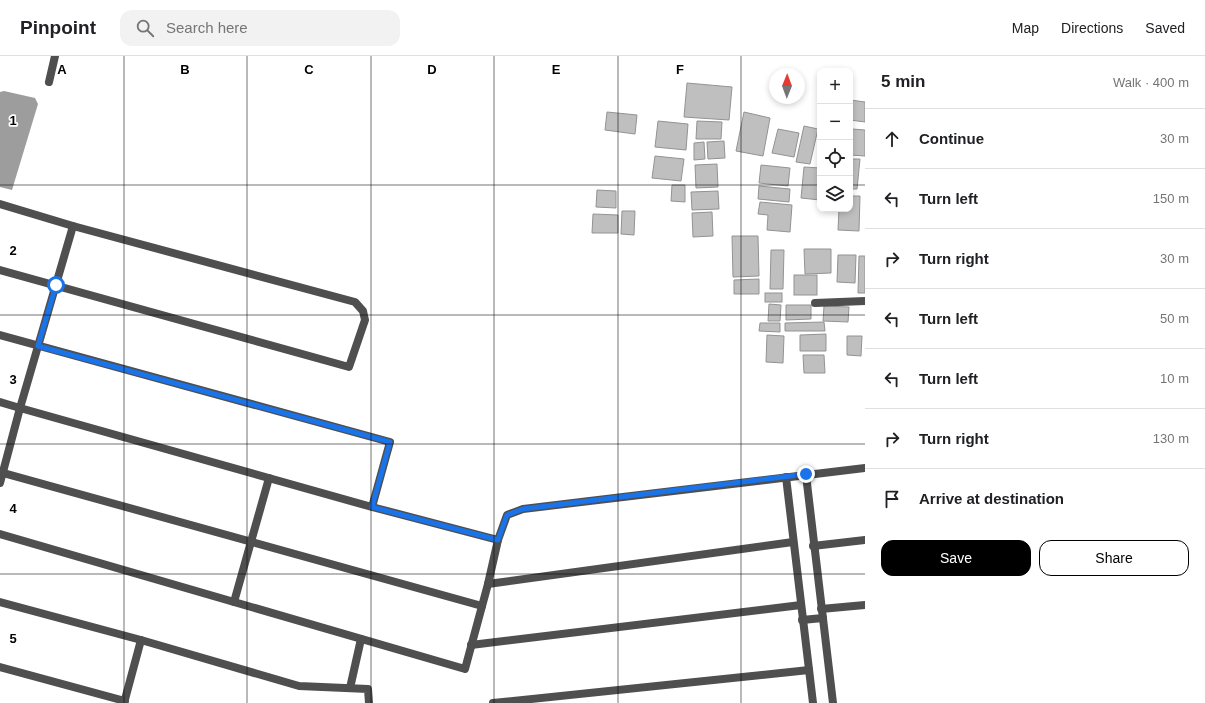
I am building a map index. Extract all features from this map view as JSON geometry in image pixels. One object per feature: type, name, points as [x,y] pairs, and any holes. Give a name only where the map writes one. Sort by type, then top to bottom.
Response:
[{"type":"street","points":[[49,82],[55,56]]},
{"type":"street","points":[[0,204],[73,226],[355,302],[364,310],[365,320],[349,367],[0,270]]},
{"type":"street","points":[[0,483],[1,472],[73,226]]},
{"type":"street","points":[[815,303],[865,301]]},
{"type":"street","points":[[0,335],[390,442],[372,507]]},
{"type":"street","points":[[0,402],[372,507],[498,540]]},
{"type":"street","points":[[0,534],[465,669],[488,584],[498,540],[507,515],[523,509],[865,468]]},
{"type":"street","points":[[1,472],[482,606]]},
{"type":"street","points":[[806,474],[833,703]]},
{"type":"street","points":[[786,477],[800,605],[813,703]]},
{"type":"street","points":[[234,602],[269,478]]},
{"type":"street","points":[[814,546],[865,540]]},
{"type":"street","points":[[488,584],[793,542]]},
{"type":"street","points":[[0,602],[141,640],[299,686],[368,689],[369,703]]},
{"type":"street","points":[[471,645],[800,605]]},
{"type":"street","points":[[821,609],[865,605]]},
{"type":"street","points":[[802,620],[823,618]]},
{"type":"street","points":[[350,688],[361,639]]},
{"type":"street","points":[[0,667],[124,702],[141,640]]},
{"type":"street","points":[[493,703],[809,670]]},
{"type":"shaded area","points":[[4,91],[35,98],[38,104],[12,190],[0,187],[0,92]]},
{"type":"building","points":[[687,83],[732,87],[729,120],[684,117]]},
{"type":"building","points":[[853,100],[865,102],[865,122],[853,120]]},
{"type":"building","points":[[607,112],[637,115],[635,134],[605,130]]},
{"type":"building","points":[[744,112],[770,118],[763,156],[736,151]]},
{"type":"building","points":[[658,121],[688,124],[686,150],[655,147]]},
{"type":"building","points":[[697,121],[722,122],[721,139],[696,139]]},
{"type":"building","points":[[804,126],[817,129],[810,164],[796,162]]},
{"type":"building","points":[[778,129],[799,133],[794,157],[772,153]]},
{"type":"building","points":[[853,129],[865,130],[865,156],[853,155]]},
{"type":"building","points":[[724,141],[725,158],[708,159],[707,142]]},
{"type":"building","points":[[704,142],[705,159],[694,160],[694,143]]},
{"type":"building","points":[[655,156],[684,159],[681,181],[652,178]]},
{"type":"building","points":[[853,159],[860,159],[857,189],[853,189]]},
{"type":"building","points":[[717,164],[718,187],[696,188],[695,165]]},
{"type":"building","points":[[761,165],[790,168],[788,186],[759,183]]},
{"type":"building","points":[[804,167],[817,168],[817,200],[801,198]]},
{"type":"building","points":[[672,185],[685,185],[685,202],[671,201]]},
{"type":"building","points":[[759,186],[790,189],[789,202],[758,199]]},
{"type":"building","points":[[597,190],[616,191],[616,208],[596,207]]},
{"type":"building","points":[[718,191],[719,209],[692,210],[691,192]]},
{"type":"building","points":[[853,196],[860,196],[859,231],[838,230],[839,212],[853,212]]},
{"type":"building","points":[[760,202],[792,205],[790,232],[767,230],[768,215],[758,214]]},
{"type":"building","points":[[622,211],[635,211],[634,235],[621,234]]},
{"type":"building","points":[[712,212],[713,236],[693,237],[692,213]]},
{"type":"building","points":[[593,214],[618,215],[618,233],[592,233]]},
{"type":"building","points":[[732,236],[758,236],[759,276],[733,277]]},
{"type":"building","points":[[804,249],[831,249],[831,273],[805,274]]},
{"type":"building","points":[[771,250],[784,250],[783,289],[770,289]]},
{"type":"building","points":[[838,255],[856,255],[855,283],[837,282]]},
{"type":"building","points":[[859,256],[865,256],[865,293],[858,293]]},
{"type":"building","points":[[794,275],[817,275],[817,295],[794,295]]},
{"type":"building","points":[[759,279],[759,294],[734,294],[734,280]]},
{"type":"building","points":[[765,293],[782,293],[782,302],[765,302]]},
{"type":"building","points":[[769,304],[781,305],[780,321],[768,321]]},
{"type":"building","points":[[786,305],[811,305],[811,319],[786,320]]},
{"type":"building","points":[[824,306],[849,307],[848,322],[823,321]]},
{"type":"building","points":[[824,322],[825,331],[785,331],[785,323]]},
{"type":"building","points":[[760,323],[780,323],[780,332],[759,331]]},
{"type":"building","points":[[826,334],[826,351],[800,351],[800,335]]},
{"type":"building","points":[[767,335],[784,336],[783,363],[766,362]]},
{"type":"building","points":[[847,336],[862,336],[861,356],[847,355]]},
{"type":"building","points":[[803,355],[824,355],[825,373],[804,373]]},
{"type":"route","points":[[56,285],[38,346],[390,442],[372,507],[498,540],[507,515],[523,509],[806,474]]}]
